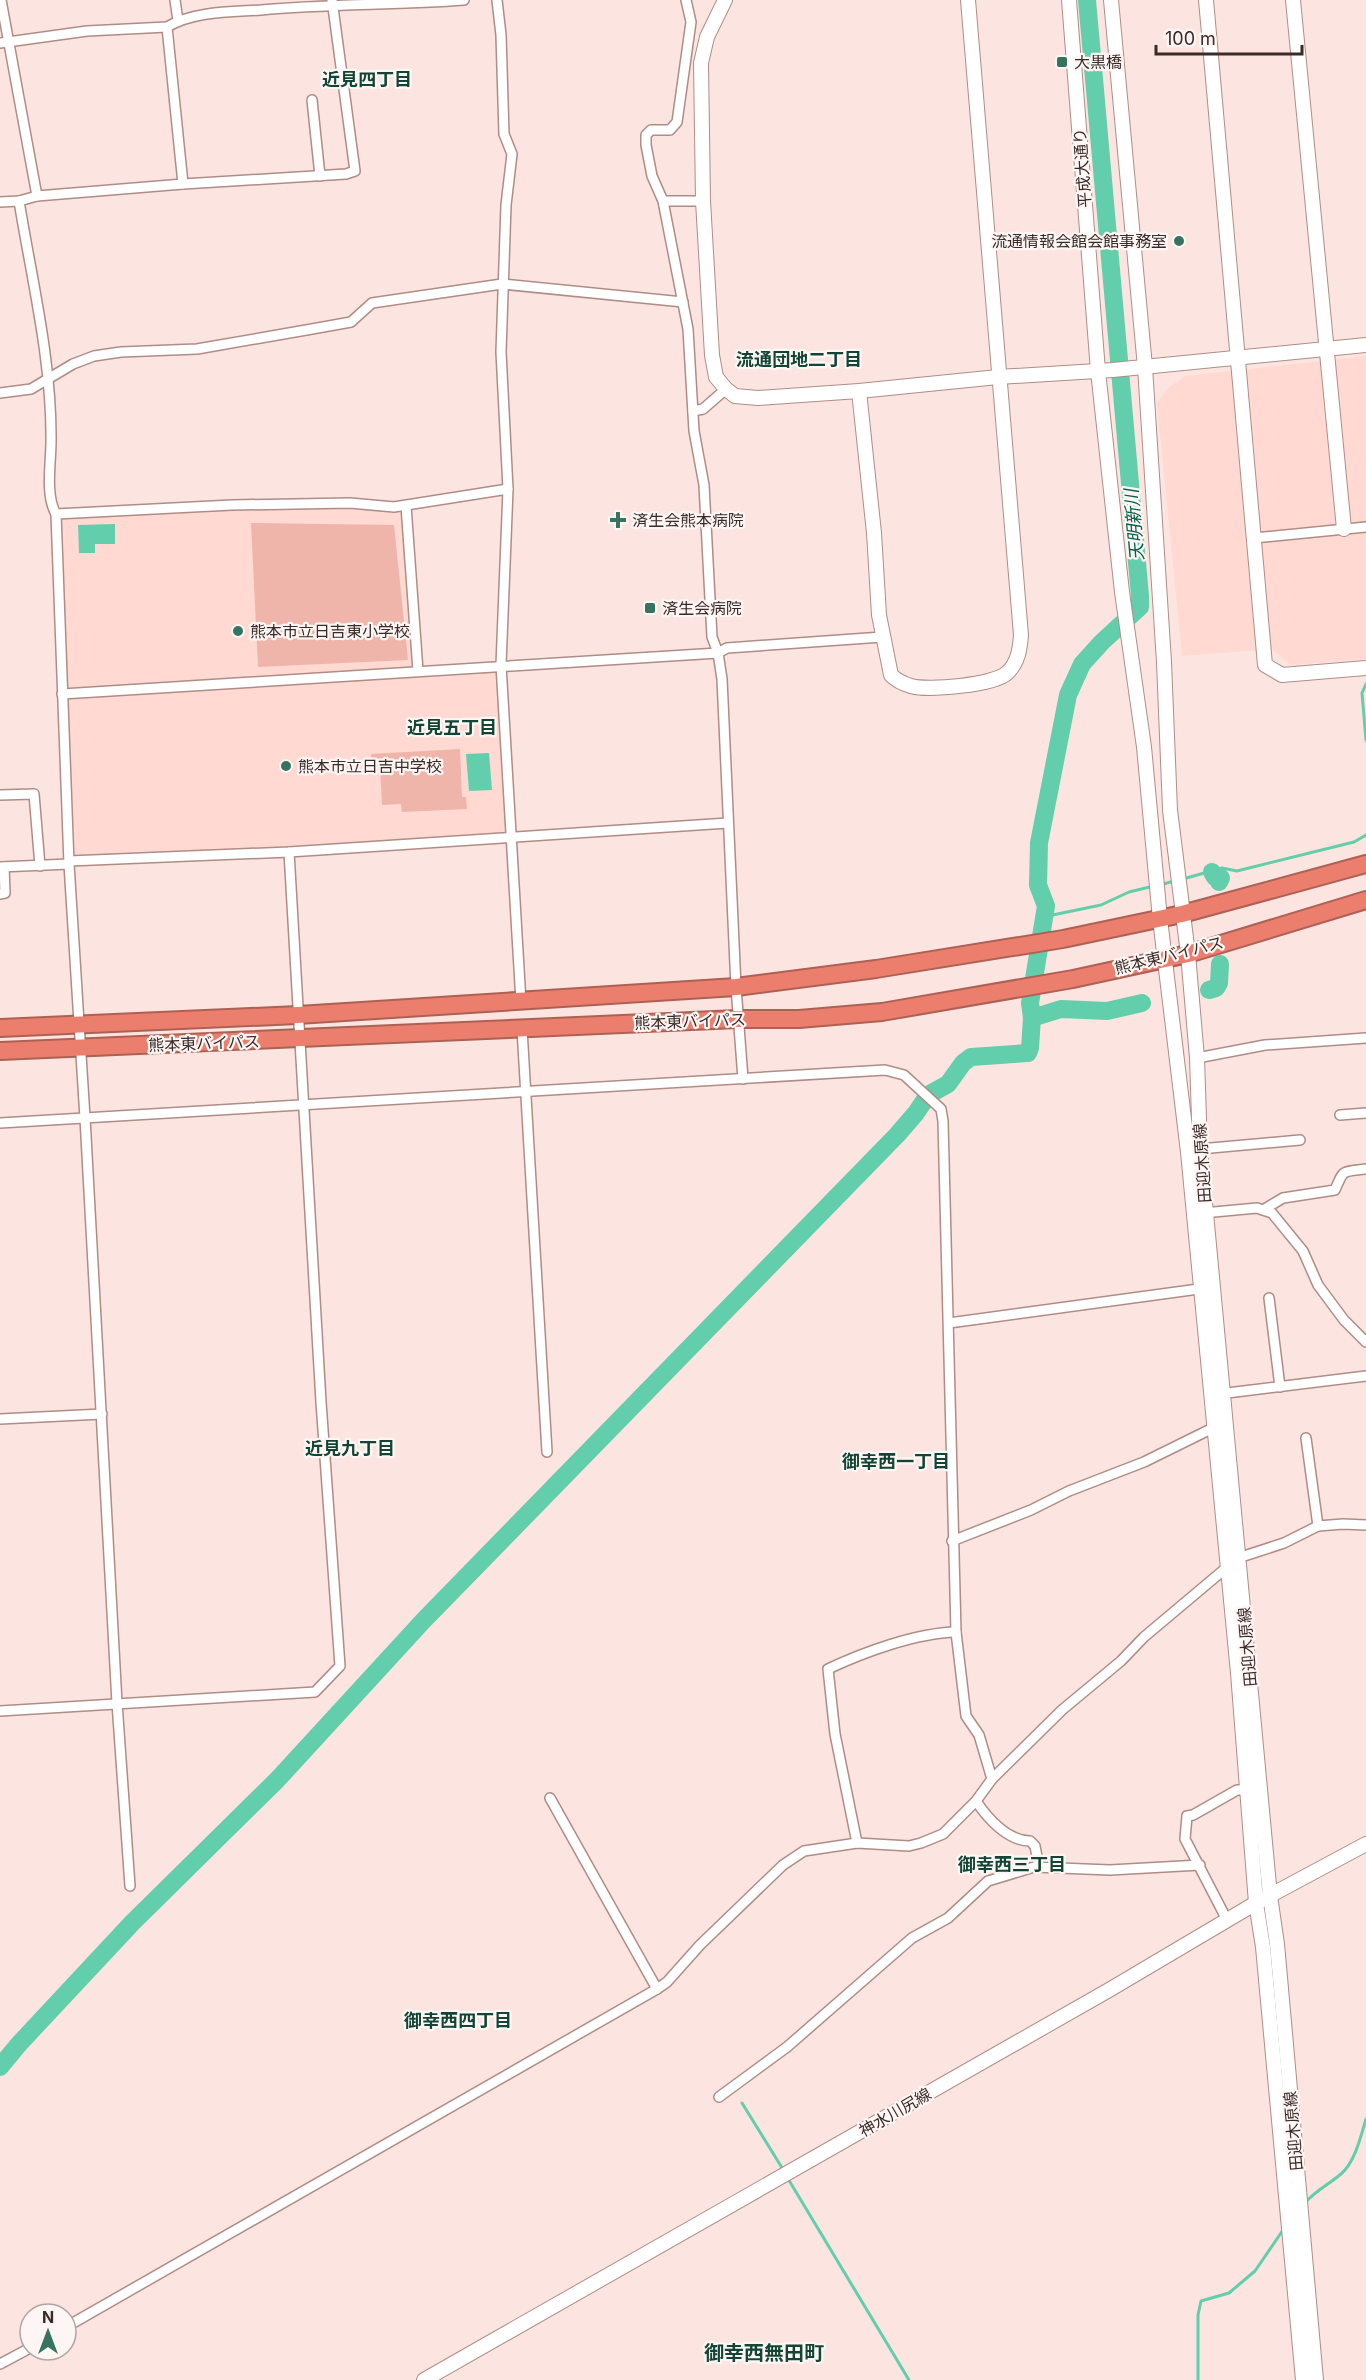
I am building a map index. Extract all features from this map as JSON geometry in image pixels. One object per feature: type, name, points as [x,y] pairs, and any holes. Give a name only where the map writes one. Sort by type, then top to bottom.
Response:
[{"type":"highway","name":"熊本東バイパス","points":[[0,1028],[298,1015],[736,987],[876,969],[1063,939],[1160,920],[1366,864]]},
{"type":"highway","name":"熊本東バイパス","points":[[0,1051],[738,1019],[799,1019],[882,1012],[1072,979],[1188,954],[1366,900]]},
{"type":"street","points":[[1,0],[4,42],[38,196]]},
{"type":"street","points":[[175,0],[178,21]]},
{"type":"street","points":[[4,42],[87,31],[167,27],[178,21],[257,5],[464,0]]},
{"type":"street","points":[[497,0],[503,77],[504,134],[512,154],[506,205],[502,284],[501,352],[508,489],[501,665],[521,1002]]},
{"type":"street","points":[[686,0],[691,22],[677,122],[670,130],[651,130],[646,135],[652,176],[663,201],[688,329],[694,431],[704,485],[712,637],[718,653],[722,679],[736,987],[743,1079]]},
{"type":"street","points":[[724,0],[707,37],[701,63],[704,201],[712,355],[716,377],[735,396],[758,398],[860,391],[998,377],[1113,370],[1366,345]]},
{"type":"street","points":[[860,391],[874,533],[879,615],[891,675],[900,682],[918,687],[985,682],[1006,674],[1019,655],[1021,635],[968,0]]},
{"type":"street","name":"平成大通り","points":[[1069,0],[1098,371],[1122,592],[1131,649]]},
{"type":"street","points":[[1111,0],[1141,367]]},
{"type":"street","points":[[1206,0],[1266,665],[1282,675],[1366,668]]},
{"type":"street","points":[[1293,0],[1344,529]]},
{"type":"street","points":[[0,202],[19,201],[38,196],[346,174],[355,171],[332,2]]},
{"type":"street","points":[[167,27],[183,184]]},
{"type":"street","points":[[312,100],[320,176]]},
{"type":"street","points":[[19,201],[50,378],[51,485],[52,507],[56,514],[69,863],[117,1703],[130,1886]]},
{"type":"street","points":[[663,201],[704,201]]},
{"type":"street","points":[[0,393],[31,389],[73,364],[94,356],[121,352],[197,349],[312,329],[351,322],[372,303],[502,284],[683,302]]},
{"type":"street","name":"田迎木原線","points":[[1141,367],[1164,662],[1170,810],[1188,954],[1197,1058],[1200,1213]]},
{"type":"street","points":[[693,411],[703,409],[726,389]]},
{"type":"street","points":[[56,514],[232,505],[350,503],[394,507],[508,489]]},
{"type":"street","points":[[406,506],[418,671]]},
{"type":"street","points":[[1254,538],[1366,528]]},
{"type":"street","points":[[62,694],[718,653],[727,648],[882,637]]},
{"type":"street","name":"田迎木原線","points":[[1131,649],[1151,813],[1160,920],[1200,1213],[1233,1562],[1277,1944],[1300,2277],[1303,2380]]},
{"type":"street","points":[[0,795],[34,794],[40,866]]},
{"type":"street","points":[[0,894],[5,893],[2,867],[289,852],[728,823]]},
{"type":"street","points":[[0,1711],[315,1692],[340,1666],[321,1402],[289,852]]},
{"type":"street","points":[[522,1029],[547,1452]]},
{"type":"street","points":[[1197,1058],[1264,1045],[1366,1038]]},
{"type":"street","points":[[0,1123],[885,1070],[904,1075],[941,1109],[944,1126],[952,1541],[956,1632],[966,1716],[979,1735],[992,1779]]},
{"type":"street","points":[[1340,1115],[1366,1113]]},
{"type":"street","points":[[1200,1149],[1300,1140]]},
{"type":"street","points":[[1263,1210],[1284,1198],[1335,1190],[1338,1177],[1346,1171],[1366,1168]]},
{"type":"street","points":[[1200,1213],[1257,1208],[1272,1213],[1303,1251],[1318,1286],[1344,1320],[1366,1342]]},
{"type":"street","points":[[949,1323],[1207,1288]]},
{"type":"street","points":[[1269,1298],[1280,1387]]},
{"type":"street","points":[[1217,1394],[1366,1376]]},
{"type":"street","points":[[0,1419],[102,1414]]},
{"type":"street","points":[[952,1541],[1144,1462],[1220,1424]]},
{"type":"street","points":[[1306,1438],[1318,1526]]},
{"type":"street","points":[[78,2320],[657,1989],[667,1982],[700,1945],[783,1865],[804,1851],[857,1843],[909,1845],[943,1834],[976,1801],[992,1779],[1062,1710],[1233,1562],[1284,1543],[1318,1526],[1366,1525]]},
{"type":"street","name":"田迎木原線","points":[[1233,1562],[1256,1903],[1293,2200]]},
{"type":"street","points":[[857,1843],[835,1734],[828,1669],[901,1643],[940,1632],[956,1632]]},
{"type":"street","points":[[1227,1920],[1200,1864],[1185,1839],[1187,1816],[1193,1815],[1237,1790],[1247,1790]]},
{"type":"street","points":[[550,1798],[657,1989]]},
{"type":"street","points":[[976,1801],[986,1816],[1002,1829],[1019,1841],[1030,1841],[1035,1846],[1040,1867]]},
{"type":"street","name":"神水川尻線","points":[[424,2380],[1108,1990],[1256,1903],[1366,1844]]},
{"type":"street","points":[[719,2097],[787,2047],[912,1938],[948,1918],[988,1881],[1034,1867],[1110,1870],[1200,1864]]},
{"type":"street","name":"田迎木原線","points":[[1300,2277],[1316,2380]]},
{"type":"street","points":[[0,2364],[18,2354]]},
{"type":"shaded area","points":[[1366,356],[1366,659],[1291,665],[1272,649],[1182,656],[1157,403],[1169,387],[1186,376]]},
{"type":"shaded area","points":[[232,505],[406,506],[418,670],[501,665],[512,838],[69,861],[56,514]]},
{"type":"shaded area","points":[[251,523],[394,525],[408,660],[258,667]]},
{"type":"shaded area","points":[[115,524],[115,544],[95,544],[95,553],[79,553],[78,525]]},
{"type":"shaded area","points":[[460,749],[462,797],[466,797],[467,809],[402,812],[401,804],[382,805],[380,766],[372,763],[371,754]]},
{"type":"shaded area","points":[[489,753],[492,790],[469,791],[466,754]]},
{"type":"waterway","name":"天明新川","points":[[1032,1018],[1030,1003],[1046,906],[1038,885],[1039,843],[1068,695],[1082,664],[1140,607],[1087,0]]},
{"type":"waterway","points":[[1366,684],[1362,693],[1366,740]]},
{"type":"waterway","points":[[1183,879],[1222,868],[1237,871],[1354,842],[1366,835]]},
{"type":"waterway","points":[[1212,872],[1215,877],[1221,878],[1219,882]]},
{"type":"waterway","points":[[1160,885],[1174,881]]},
{"type":"waterway","points":[[1043,917],[1101,905],[1129,892],[1154,886]]},
{"type":"waterway","points":[[1209,990],[1216,988],[1219,983],[1220,964]]},
{"type":"waterway","points":[[0,2067],[132,1923],[277,1780],[423,1621],[897,1135],[928,1095],[948,1084],[963,1063],[971,1057],[1028,1053],[1032,1018],[1061,1009],[1107,1011],[1142,1003]]},
{"type":"waterway","points":[[742,2103],[784,2171]]},
{"type":"waterway","points":[[1304,2204],[1346,2169],[1357,2148],[1366,2119]]},
{"type":"waterway","points":[[787,2177],[909,2380]]},
{"type":"waterway","points":[[1198,2380],[1198,2315],[1201,2301],[1229,2293],[1255,2271],[1283,2230]]},
{"type":"place","name":"大黒橋","points":[[1062,62]]},
{"type":"place","name":"流通情報会館会館事務室","points":[[1179,241]]},
{"type":"place","name":"済生会熊本病院","points":[[618,520]]},
{"type":"place","name":"済生会病院","points":[[650,608]]},
{"type":"place","name":"熊本市立日吉東小学校","points":[[238,631]]},
{"type":"place","name":"熊本市立日吉中学校","points":[[286,766]]},
{"type":"district","name":"近見四丁目","points":[[367,79]]},
{"type":"district","name":"流通団地二丁目","points":[[799,359]]},
{"type":"district","name":"近見五丁目","points":[[452,727]]},
{"type":"district","name":"近見九丁目","points":[[350,1448]]},
{"type":"district","name":"御幸西一丁目","points":[[896,1461]]},
{"type":"district","name":"御幸西三丁目","points":[[1012,1864]]},
{"type":"district","name":"御幸西四丁目","points":[[458,2020]]},
{"type":"district","name":"御幸西無田町","points":[[764,2353]]}]
